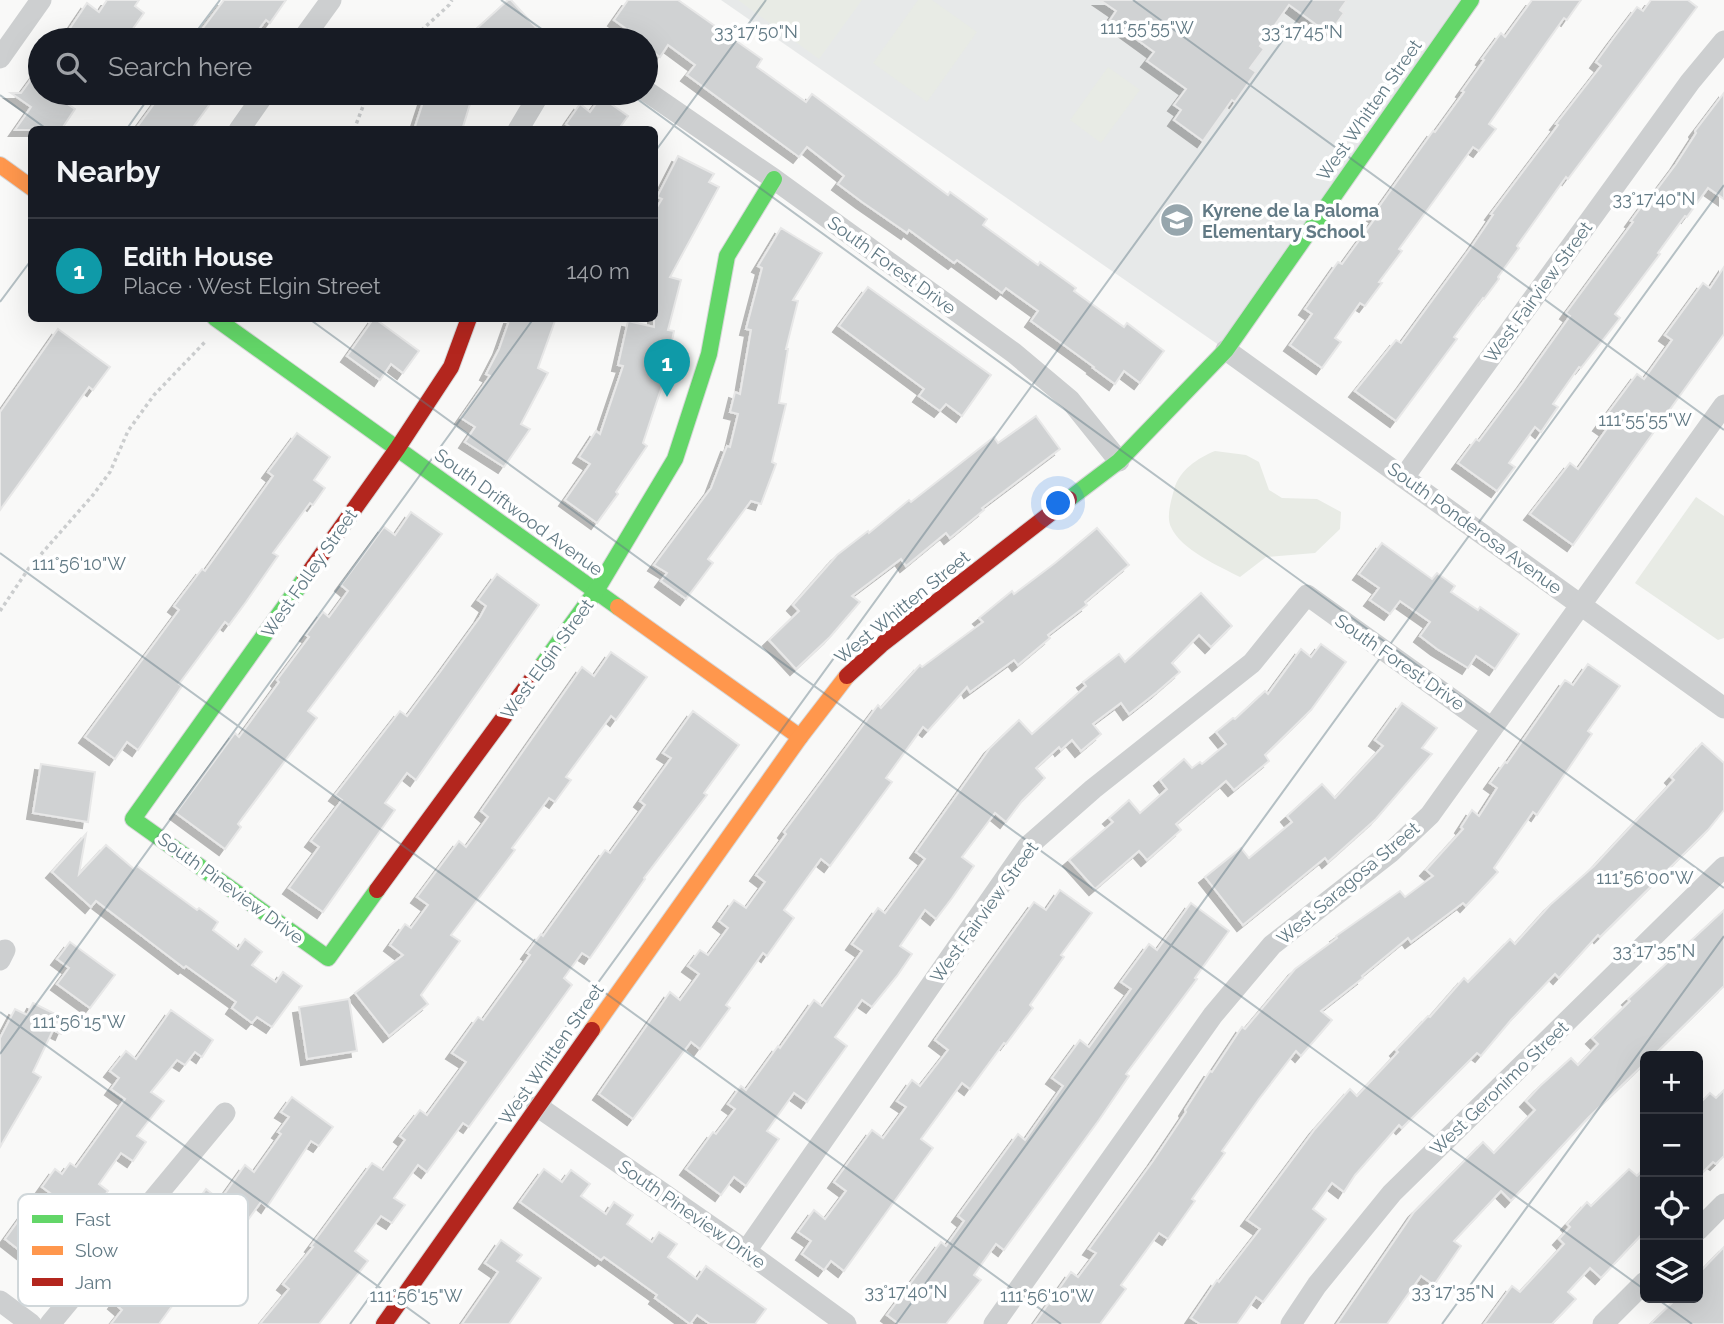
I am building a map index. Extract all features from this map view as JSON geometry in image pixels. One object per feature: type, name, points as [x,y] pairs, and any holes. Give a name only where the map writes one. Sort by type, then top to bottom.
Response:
[{"type":"street","points":[[0,58],[41,0]]},
{"type":"street","points":[[311,28],[331,0]]},
{"type":"street","name":"West Whitten Street","points":[[384,1324],[800,737],[846,677],[881,645],[1119,461],[1180,400],[1226,349],[1471,0]]},
{"type":"street","name":"West Fairview Street","points":[[1404,477],[1690,82],[1724,41]]},
{"type":"street","name":"South Forest Drive","points":[[658,99],[774,179],[1023,361],[1070,400],[1119,461]]},
{"type":"street","points":[[242,126],[257,105]]},
{"type":"street","points":[[520,126],[533,105]]},
{"type":"street","points":[[0,165],[28,185]]},
{"type":"street","name":"West Elgin Street","points":[[328,958],[596,591],[675,460],[709,354],[727,256],[774,179]]},
{"type":"street","name":"South Driftwood Avenue","points":[[220,322],[800,737]]},
{"type":"street","name":"West Folley Street","points":[[133,819],[397,449],[451,367],[468,322]]},
{"type":"street","name":"South Ponderosa Avenue","points":[[1226,349],[1724,708]]},
{"type":"street","name":"West Saragosa Street","points":[[993,1324],[1213,1015],[1272,945],[1391,852],[1430,815],[1724,405]]},
{"type":"street","name":"West Fairview Street","points":[[746,1251],[1027,847],[1093,789],[1252,663],[1307,595]]},
{"type":"street","name":"South Forest Drive","points":[[1307,595],[1492,728]]},
{"type":"street","name":"South Pineview Drive","points":[[133,819],[328,958]]},
{"type":"street","name":"West Geronimo Street","points":[[1291,1324],[1317,1285],[1392,1193],[1724,867]]},
{"type":"street","name":"South Pineview Drive","points":[[537,1106],[846,1324]]},
{"type":"street","points":[[158,1194],[225,1113]]},
{"type":"street","points":[[1703,1225],[1724,1204]]},
{"type":"street","points":[[1603,1324],[1640,1287]]},
{"type":"street","points":[[0,1301],[31,1324]]},
{"type":"street","points":[[50,1324],[65,1306]]},
{"type":"path","points":[[424,28],[452,0]]},
{"type":"path","points":[[356,126],[363,105]]},
{"type":"path","points":[[0,611],[29,568],[110,472],[128,431],[154,395],[200,349],[216,322]]},
{"type":"shaded area","name":"Kyrene de la Paloma Elementary School","points":[[721,0],[1471,0],[1226,350]]},
{"type":"shaded area","points":[[738,0],[862,0],[819,59]]},
{"type":"shaded area","points":[[918,0],[932,0],[977,32],[927,102],[873,63]]},
{"type":"shaded area","points":[[1108,67],[1140,90],[1101,143],[1070,120]]},
{"type":"shaded area","points":[[1215,451],[1246,455],[1259,462],[1269,490],[1282,498],[1317,499],[1341,512],[1340,529],[1315,553],[1266,557],[1240,577],[1201,557],[1176,535],[1169,519],[1170,509],[1180,476],[1196,461]]},
{"type":"shaded area","points":[[1696,497],[1724,516],[1724,638],[1718,640],[1635,583]]},
{"type":"building","points":[[107,0],[139,0],[135,6],[144,13],[133,28],[70,28],[87,3],[99,12]]},
{"type":"building","points":[[224,0],[286,0],[270,23],[266,20],[260,28],[203,28]]},
{"type":"building","points":[[511,0],[536,28],[477,28]]},
{"type":"building","points":[[628,0],[678,0],[762,59],[757,67],[806,102],[812,94],[948,195],[950,192],[987,219],[983,225],[1038,265],[1040,262],[1076,288],[1074,291],[1124,327],[1127,323],[1164,351],[1140,383],[1124,371],[1115,384],[1031,321],[1038,311],[1006,288],[1002,293],[957,260],[954,263],[909,230],[907,233],[838,184],[844,176],[807,147],[799,157],[687,75],[695,65],[668,45],[660,57],[658,56],[658,28],[625,28],[614,20]]},
{"type":"building","points":[[1100,0],[1347,0],[1340,10],[1344,13],[1329,34],[1289,5],[1260,46],[1264,49],[1250,68],[1256,72],[1203,141],[1174,120],[1181,110],[1174,105],[1186,89],[1147,61],[1154,52],[1110,20],[1116,11]]},
{"type":"building","points":[[1532,0],[1581,0],[1567,20],[1564,18],[1489,124],[1496,129],[1479,151],[1473,147],[1399,249],[1402,251],[1379,282],[1382,283],[1365,306],[1360,303],[1335,338],[1341,342],[1322,368],[1290,345],[1312,314],[1305,309],[1338,262],[1342,264],[1376,217],[1373,215],[1464,92],[1462,91],[1484,60],[1482,59],[1501,33],[1505,37]]},
{"type":"building","points":[[1651,0],[1688,0],[1697,7],[1568,179],[1566,177],[1517,246],[1519,248],[1499,279],[1454,337],[1457,339],[1396,421],[1355,391],[1396,340],[1401,343],[1472,246],[1493,215],[1491,214],[1601,66],[1596,62],[1612,40],[1637,7],[1643,11]]},
{"type":"building","points":[[28,83],[28,105],[11,93],[21,93]]},
{"type":"building","points":[[1724,93],[1724,199],[1708,188],[1687,217],[1685,216],[1615,314],[1620,318],[1581,368],[1579,367],[1553,404],[1558,407],[1541,432],[1535,427],[1509,463],[1515,467],[1497,491],[1458,463],[1476,439],[1479,441],[1523,382],[1570,316],[1566,313],[1647,199],[1649,200],[1676,164],[1695,131]]},
{"type":"building","points":[[28,105],[69,105],[75,109],[64,126],[28,126],[28,130],[15,130],[31,107]]},
{"type":"building","points":[[153,105],[209,105],[194,126],[138,126]]},
{"type":"building","points":[[422,105],[470,105],[463,126],[415,126]]},
{"type":"building","points":[[579,105],[590,112],[595,105],[612,105],[628,116],[621,126],[566,124]]},
{"type":"building","points":[[678,156],[714,174],[709,182],[719,187],[670,277],[681,280],[668,330],[674,331],[664,380],[643,443],[647,446],[597,523],[565,500],[590,464],[579,457],[596,431],[600,434],[623,366],[618,365],[628,322],[654,327],[654,322],[658,322],[658,206],[662,199],[658,195]]},
{"type":"building","points":[[781,228],[822,253],[793,300],[798,301],[786,349],[779,403],[786,404],[772,462],[776,464],[761,504],[751,501],[708,559],[713,563],[686,599],[661,581],[667,573],[654,565],[711,488],[727,446],[730,447],[738,414],[730,412],[735,392],[740,394],[751,330],[746,329],[762,268],[758,266]]},
{"type":"building","points":[[1724,267],[1724,334],[1573,545],[1530,514],[1570,463],[1578,469],[1606,430],[1599,425],[1637,374],[1644,379],[1672,340],[1665,335],[1703,283],[1710,288]]},
{"type":"building","points":[[868,287],[991,375],[962,416],[946,404],[940,411],[919,396],[924,389],[839,326]]},
{"type":"building","points":[[371,322],[379,322],[419,351],[403,373],[391,364],[380,380],[347,356]]},
{"type":"building","points":[[509,322],[555,322],[538,368],[548,373],[521,424],[530,429],[504,467],[465,442],[475,427],[461,418],[490,376],[486,374]]},
{"type":"building","points":[[58,329],[110,367],[93,390],[89,387],[0,510],[0,412]]},
{"type":"building","points":[[1036,416],[1060,449],[982,508],[984,510],[950,538],[946,533],[906,566],[901,559],[852,596],[860,602],[830,637],[796,669],[769,640],[799,611],[793,605],[837,555],[994,437],[998,443]]},
{"type":"building","points":[[297,433],[330,457],[314,480],[325,488],[313,505],[310,503],[273,553],[278,556],[229,625],[225,622],[179,684],[182,686],[138,750],[127,742],[115,759],[85,737],[179,610],[174,606],[202,569],[205,571],[273,476],[268,472]]},
{"type":"building","points":[[411,512],[442,534],[308,711],[317,718],[238,824],[241,827],[225,849],[176,813],[235,733],[239,737],[279,682],[277,680],[309,637],[306,635],[323,612],[329,617],[348,591],[341,585],[384,527],[395,535]]},
{"type":"building","points":[[1097,528],[1129,565],[1085,602],[1087,605],[1048,635],[1050,638],[1018,665],[1014,660],[970,692],[967,687],[928,731],[923,727],[886,778],[892,782],[830,866],[821,859],[784,910],[794,918],[767,956],[763,953],[726,1005],[730,1008],[700,1049],[691,1042],[633,1119],[599,1094],[670,992],[680,1000],[699,974],[688,966],[700,950],[708,955],[728,928],[719,921],[734,900],[746,908],[765,882],[756,875],[786,834],[784,832],[878,705],[881,708],[920,665],[922,667],[983,622],[979,618],[1012,591],[1014,594],[1055,563]]},
{"type":"building","points":[[1382,543],[1432,579],[1437,573],[1455,586],[1451,592],[1478,610],[1480,607],[1519,634],[1495,669],[1476,656],[1468,668],[1437,649],[1420,636],[1430,622],[1400,601],[1390,614],[1370,600],[1379,588],[1359,574]]},
{"type":"building","points":[[497,574],[539,605],[416,780],[407,773],[385,803],[395,810],[323,912],[289,888],[319,847],[311,841],[342,800],[335,795],[400,711],[407,716],[480,617],[486,606],[478,600]]},
{"type":"building","points":[[1201,593],[1232,626],[1211,647],[1199,635],[1172,663],[1180,672],[1129,714],[1121,703],[1093,724],[1101,734],[1081,751],[1072,740],[1061,750],[1059,747],[1036,768],[1045,778],[1006,822],[995,813],[962,857],[974,866],[952,898],[936,919],[925,910],[900,946],[912,954],[897,976],[872,1007],[862,1000],[835,1037],[847,1046],[807,1102],[794,1093],[767,1131],[779,1139],[746,1186],[734,1177],[721,1195],[686,1169],[713,1132],[716,1134],[735,1109],[728,1104],[741,1086],[746,1090],[814,1000],[822,1006],[862,951],[852,944],[878,908],[885,913],[925,859],[916,852],[990,748],[1019,720],[1032,734],[1086,686],[1083,682],[1119,654],[1125,662]]},
{"type":"building","points":[[1321,644],[1346,662],[1311,710],[1265,755],[1269,761],[1234,790],[1226,781],[1176,824],[1181,830],[1147,860],[1139,851],[1095,889],[1069,860],[1113,822],[1109,818],[1129,800],[1140,813],[1167,789],[1160,780],[1184,759],[1192,768],[1200,762],[1202,764],[1226,744],[1216,732],[1235,719],[1265,691],[1268,694],[1301,649],[1311,657]]},
{"type":"building","points":[[611,652],[647,677],[616,720],[611,716],[566,777],[571,780],[555,802],[549,798],[512,848],[515,850],[451,935],[460,941],[421,995],[428,1004],[389,1036],[355,993],[403,955],[390,945],[405,924],[411,928],[428,905],[417,897],[459,841],[466,847],[488,817],[481,811],[582,667],[594,676]]},
{"type":"building","points":[[1588,664],[1620,686],[1588,731],[1592,734],[1537,815],[1533,812],[1494,868],[1498,872],[1466,906],[1463,903],[1411,942],[1408,938],[1321,1011],[1332,1020],[1301,1056],[1296,1051],[1259,1099],[1222,1151],[1225,1153],[1192,1199],[1195,1201],[1168,1239],[1159,1233],[1121,1285],[1126,1289],[1100,1324],[1034,1324],[1071,1272],[1078,1277],[1096,1253],[1089,1249],[1153,1161],[1210,1071],[1212,1072],[1242,1027],[1245,1029],[1295,969],[1337,938],[1336,936],[1400,891],[1405,897],[1433,876],[1426,870],[1463,829],[1461,827],[1472,810],[1479,816],[1497,788],[1490,783],[1505,762],[1507,763],[1565,680],[1573,685]]},
{"type":"building","points":[[1402,703],[1437,728],[1422,748],[1432,754],[1376,819],[1328,862],[1325,858],[1243,925],[1205,877],[1241,848],[1249,858],[1292,822],[1287,816],[1322,784],[1335,798],[1383,746],[1375,740]]},
{"type":"building","points":[[693,711],[739,745],[704,793],[707,795],[644,878],[590,958],[582,953],[564,978],[572,985],[469,1127],[463,1123],[427,1172],[418,1165],[394,1198],[405,1205],[392,1223],[381,1216],[355,1251],[368,1261],[319,1324],[260,1324],[289,1289],[283,1284],[313,1247],[311,1246],[372,1163],[383,1170],[405,1140],[400,1136],[420,1110],[427,1115],[466,1062],[452,1053],[478,1017],[483,1020],[530,955],[527,953],[541,934],[543,936],[605,850],[610,853],[645,805],[640,801],[671,758],[663,753]]},
{"type":"building","points":[[1702,743],[1724,763],[1724,810],[1708,830],[1600,937],[1598,935],[1559,978],[1555,974],[1481,1056],[1477,1053],[1402,1128],[1399,1125],[1355,1175],[1344,1192],[1332,1183],[1313,1209],[1326,1219],[1263,1302],[1256,1297],[1237,1324],[1200,1324],[1191,1318],[1217,1280],[1219,1282],[1260,1229],[1247,1220],[1315,1129],[1350,1089],[1357,1096],[1464,978],[1468,982],[1510,939],[1515,944],[1550,905],[1594,866],[1674,780],[1671,777]]},
{"type":"building","points":[[41,764],[95,772],[88,822],[33,813]]},
{"type":"building","points":[[86,834],[79,874],[106,845],[134,869],[137,866],[218,922],[213,930],[238,949],[245,939],[262,952],[252,965],[276,982],[283,972],[302,986],[272,1027],[257,1017],[252,1023],[232,1008],[236,1002],[186,966],[184,968],[96,901],[91,907],[52,872]]},
{"type":"building","points":[[1060,890],[1092,913],[1061,955],[1064,957],[1030,1005],[1033,1008],[970,1089],[962,1083],[921,1139],[933,1148],[844,1271],[831,1261],[824,1270],[802,1254],[811,1241],[798,1232],[814,1210],[825,1219],[846,1191],[834,1182],[858,1149],[872,1130],[883,1138],[906,1107],[897,1101],[912,1080],[920,1086],[948,1050],[935,1040],[1034,902],[1046,910]]},
{"type":"building","points":[[1191,903],[1229,931],[1195,978],[1197,979],[1126,1074],[1129,1076],[1099,1120],[1004,1250],[996,1244],[974,1275],[981,1280],[946,1324],[899,1324],[887,1315],[941,1242],[946,1246],[964,1221],[958,1216],[1018,1134],[1025,1140],[1063,1086],[1052,1078],[1080,1040],[1089,1047],[1131,989],[1121,982],[1149,944],[1157,950]]},
{"type":"building","points":[[1724,910],[1724,986],[1658,1051],[1640,1051],[1640,1068],[1588,1118],[1511,1201],[1501,1191],[1454,1241],[1461,1246],[1434,1285],[1421,1276],[1387,1324],[1337,1324],[1414,1212],[1483,1142],[1494,1153],[1535,1110],[1526,1101],[1571,1058],[1578,1065],[1598,1044],[1592,1038],[1630,1001],[1628,999]]},
{"type":"building","points":[[70,942],[115,975],[90,1008],[57,984],[69,968],[57,959]]},
{"type":"building","points":[[349,999],[357,1051],[307,1059],[299,1007]]},
{"type":"building","points":[[33,1003],[67,1020],[61,1034],[53,1030],[33,1072],[41,1077],[0,1147],[0,1038],[15,1009],[27,1015]]},
{"type":"building","points":[[171,1010],[213,1040],[202,1057],[195,1052],[185,1065],[177,1060],[151,1092],[164,1101],[137,1136],[146,1142],[133,1161],[121,1153],[99,1184],[108,1191],[106,1194],[51,1194],[42,1187],[55,1169],[62,1174],[70,1163],[76,1167],[125,1099],[111,1089],[119,1078],[110,1071],[126,1051],[136,1059]]},
{"type":"building","points":[[1724,1090],[1724,1156],[1703,1172],[1703,1100],[1710,1093],[1716,1098]]},
{"type":"building","points":[[292,1097],[333,1127],[319,1146],[311,1141],[267,1207],[261,1202],[248,1220],[248,1194],[224,1194],[245,1165],[254,1172],[281,1134],[278,1132],[289,1117],[281,1112]]},
{"type":"building","points":[[544,1169],[562,1182],[571,1170],[590,1184],[581,1196],[606,1214],[614,1202],[633,1215],[627,1224],[652,1242],[659,1232],[677,1244],[668,1257],[697,1279],[706,1266],[766,1309],[755,1324],[710,1324],[697,1315],[690,1324],[655,1298],[657,1295],[604,1257],[601,1260],[520,1202]]},
{"type":"building","points":[[1629,1169],[1637,1176],[1640,1173],[1640,1236],[1601,1278],[1590,1268],[1568,1292],[1576,1299],[1552,1324],[1484,1324],[1512,1286],[1520,1292],[1564,1244],[1559,1239],[1570,1227],[1567,1224],[1587,1202],[1591,1206]]},
{"type":"building","points":[[18,1221],[18,1249],[5,1239]]},
{"type":"building","points":[[501,1240],[522,1255],[517,1261],[541,1278],[509,1324],[462,1324],[498,1272],[485,1263]]},
{"type":"building","points":[[1724,1247],[1724,1324],[1650,1324],[1672,1303],[1703,1303],[1703,1269]]},
{"type":"building","points":[[117,1306],[172,1306],[159,1324],[111,1324],[122,1310]]},
{"type":"traffic: fast","points":[[1069,499],[1119,461],[1226,350],[1471,0]]},
{"type":"traffic: fast","points":[[540,668],[596,591],[675,459],[709,354],[727,256],[774,179]]},
{"type":"traffic: fast","points":[[221,322],[618,607]]},
{"type":"traffic: fast","points":[[305,578],[133,819],[328,958],[377,890]]},
{"type":"traffic: slow","points":[[0,165],[28,185]]},
{"type":"traffic: slow","points":[[618,607],[800,737]]},
{"type":"traffic: slow","points":[[592,1030],[800,737],[847,676]]},
{"type":"traffic: jam","points":[[305,578],[397,449],[451,367],[468,322]]},
{"type":"traffic: jam","points":[[847,676],[881,645],[1069,499]]},
{"type":"traffic: jam","points":[[377,890],[540,668]]},
{"type":"traffic: jam","points":[[384,1324],[592,1030]]},
{"type":"place","name":"Kyrene de la Paloma Elementary School","points":[[1177,220]]},
{"type":"place","name":"Edith House","points":[[667,397]]}]
